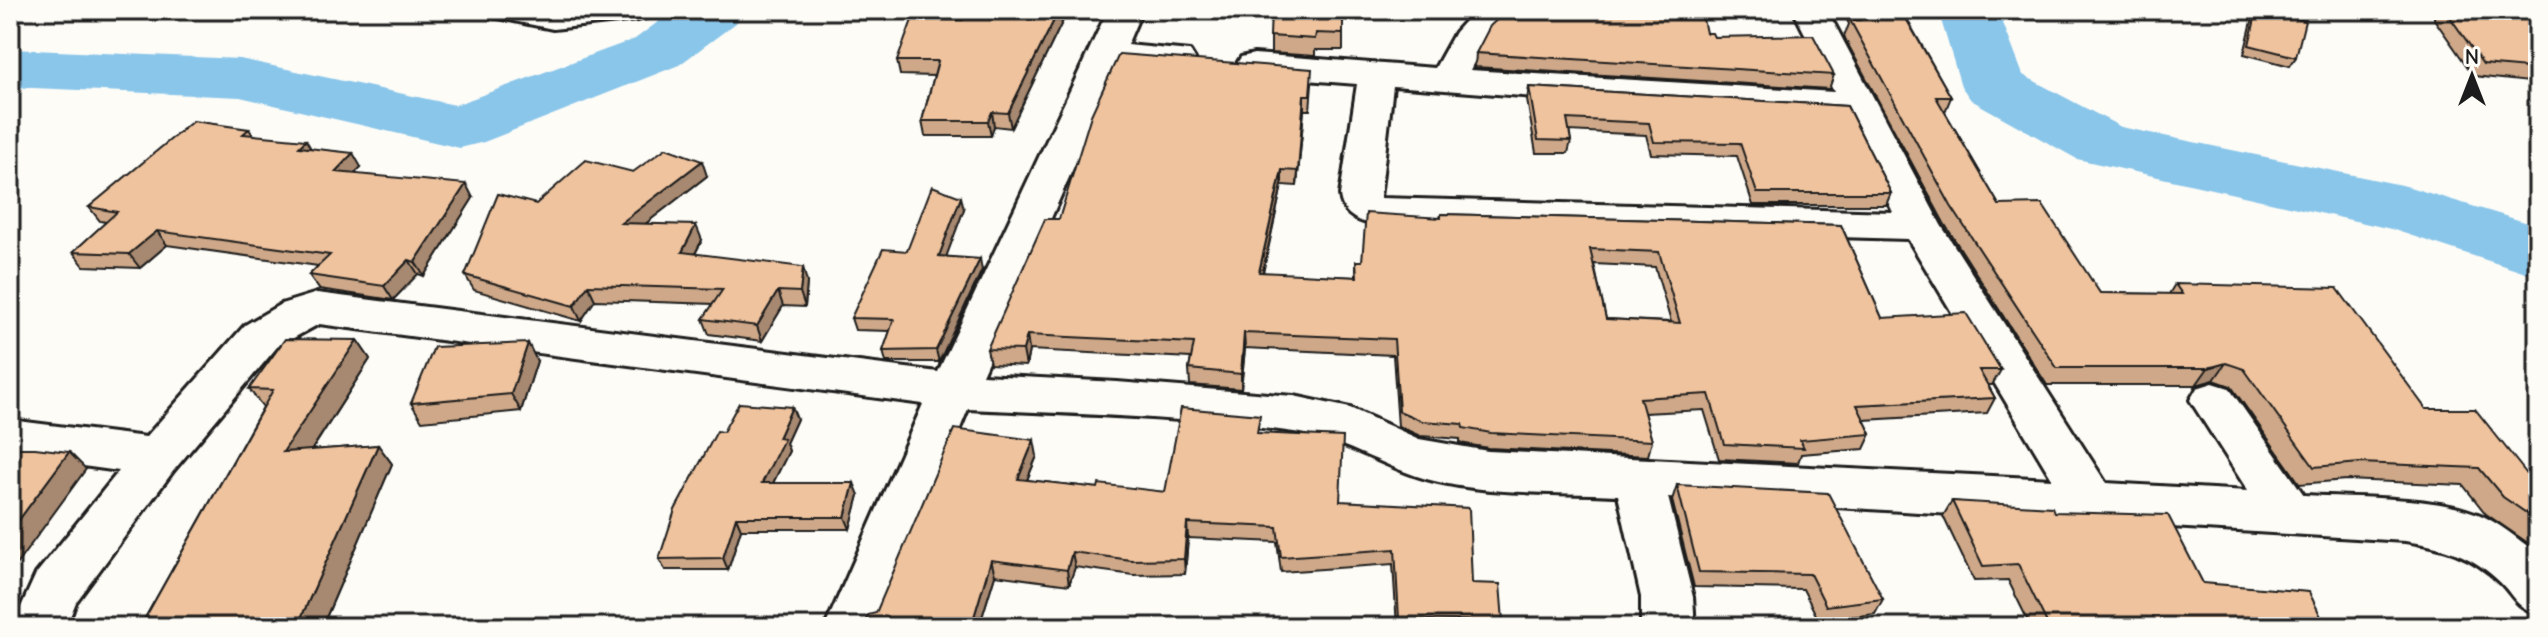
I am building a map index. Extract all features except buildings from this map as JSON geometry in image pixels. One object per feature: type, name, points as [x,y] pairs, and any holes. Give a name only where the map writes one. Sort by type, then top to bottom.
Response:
[{"type":"street","points":[[506,10],[553,19],[637,10]]},
{"type":"street","points":[[852,627],[952,391],[1125,10]]},
{"type":"street","points":[[1447,80],[1471,30],[1484,17],[1500,10]]},
{"type":"street","points":[[1810,10],[1921,226],[2092,502]]},
{"type":"street","points":[[1104,54],[1598,91],[1856,104]]},
{"type":"street","points":[[1376,75],[1360,195],[1361,203],[1370,211],[1921,226]]},
{"type":"street","points":[[39,627],[55,590],[157,457],[261,336],[297,315],[317,308],[952,391],[1117,399],[1294,414],[1333,421],[1407,454],[1442,464],[1488,470],[1841,486],[2405,521],[2464,530],[2518,567],[2538,592]]},
{"type":"street","points":[[2213,400],[2291,515]]},
{"type":"street","points":[[10,438],[157,457]]},
{"type":"street","points":[[1639,479],[1667,597],[1668,627]]},
{"type":"waterway","points":[[10,68],[240,78],[460,127],[657,52],[714,10]]},
{"type":"waterway","points":[[1968,10],[1994,86],[2101,144],[2406,209],[2538,252]]}]
